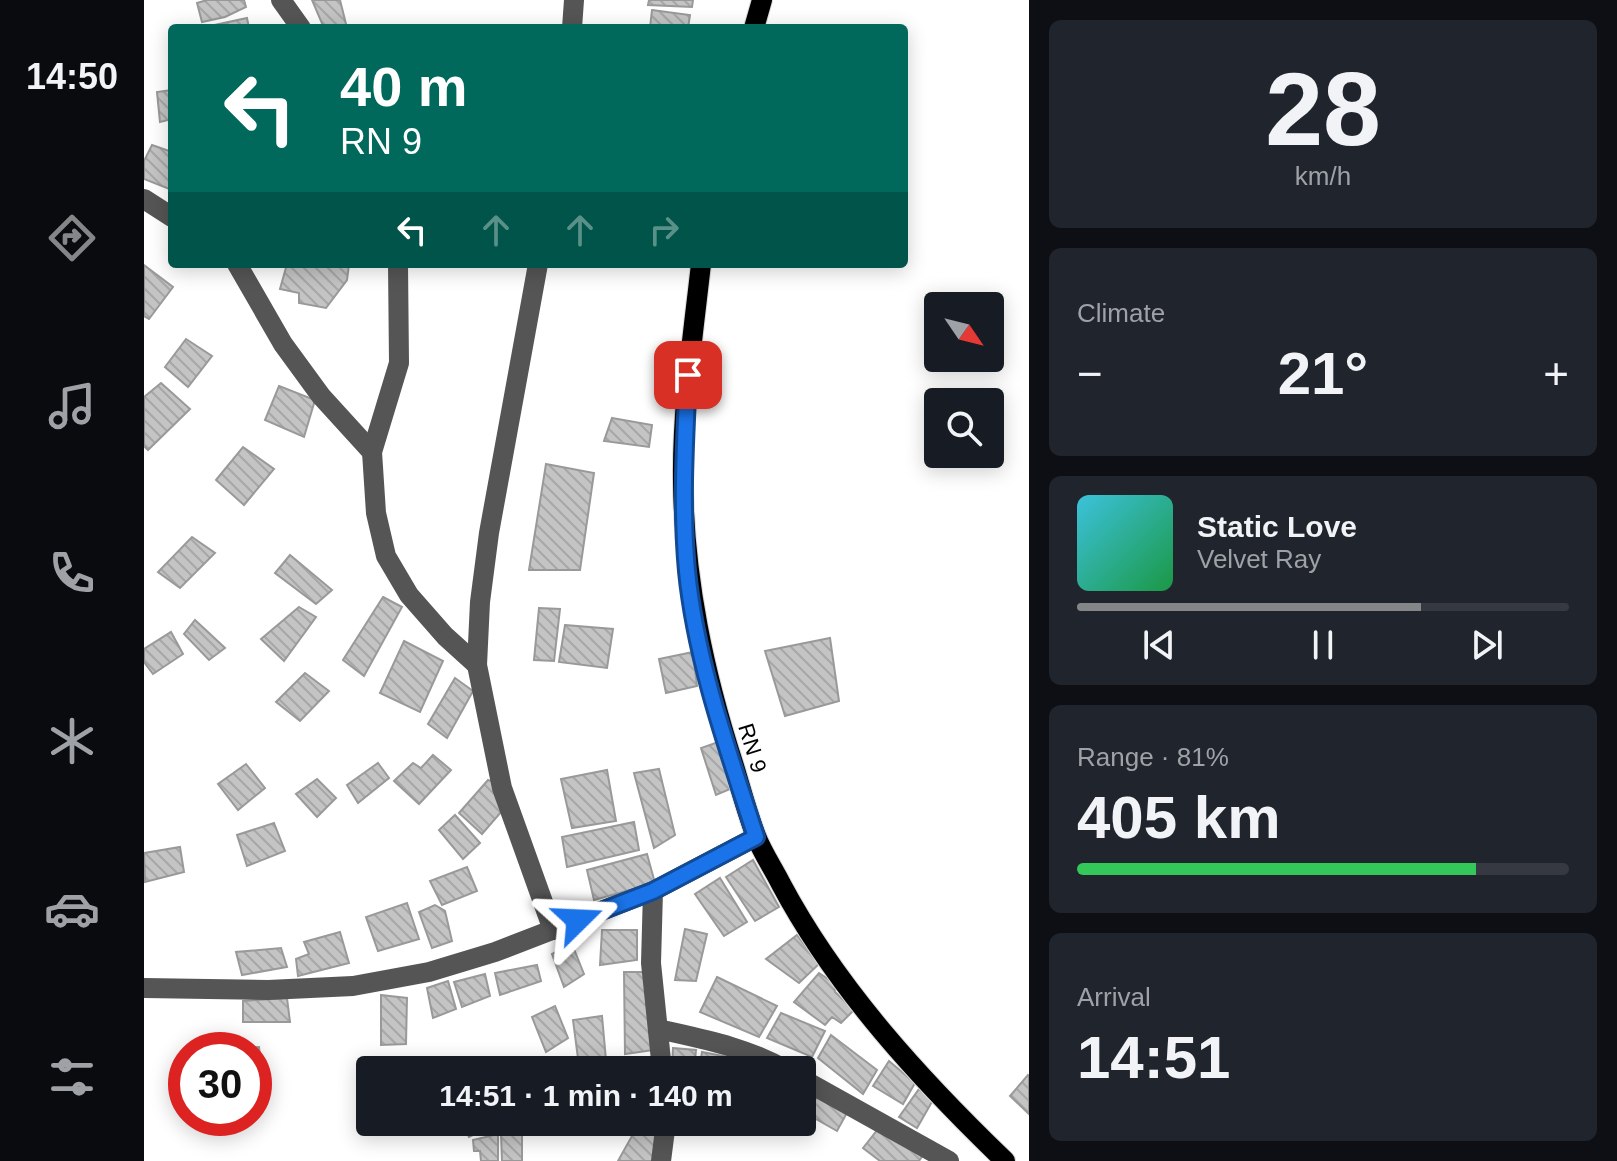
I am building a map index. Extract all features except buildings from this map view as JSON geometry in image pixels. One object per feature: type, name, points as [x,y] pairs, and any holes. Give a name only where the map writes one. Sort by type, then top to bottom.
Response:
[{"type":"main road","points":[[755,24],[762,0]]},
{"type":"main road","name":"RN 9","points":[[701,268],[688,375],[683,479],[687,571],[701,653],[756,837],[796,912],[838,975],[878,1027],[1005,1161]]},
{"type":"street","points":[[281,0],[298,24]]},
{"type":"street","points":[[572,24],[574,0]]},
{"type":"street","points":[[144,199],[168,214]]},
{"type":"street","points":[[239,268],[291,354],[321,396],[372,452]]},
{"type":"street","points":[[398,268],[399,363],[372,452],[376,513],[386,556],[409,595],[445,636],[477,665]]},
{"type":"street","points":[[537,268],[489,533],[480,602],[477,665],[502,788],[553,930]]},
{"type":"street","points":[[144,988],[252,990],[353,986],[429,972],[495,952],[653,891],[756,837]]},
{"type":"street","points":[[653,891],[651,963],[661,1056]]},
{"type":"street","points":[[658,1029],[721,1042],[758,1056]]},
{"type":"street","points":[[816,1087],[949,1161]]},
{"type":"street","points":[[661,1161],[664,1136]]},
{"type":"route","points":[[578,920],[653,891],[756,837],[701,653],[687,571],[683,479],[688,375]]}]
